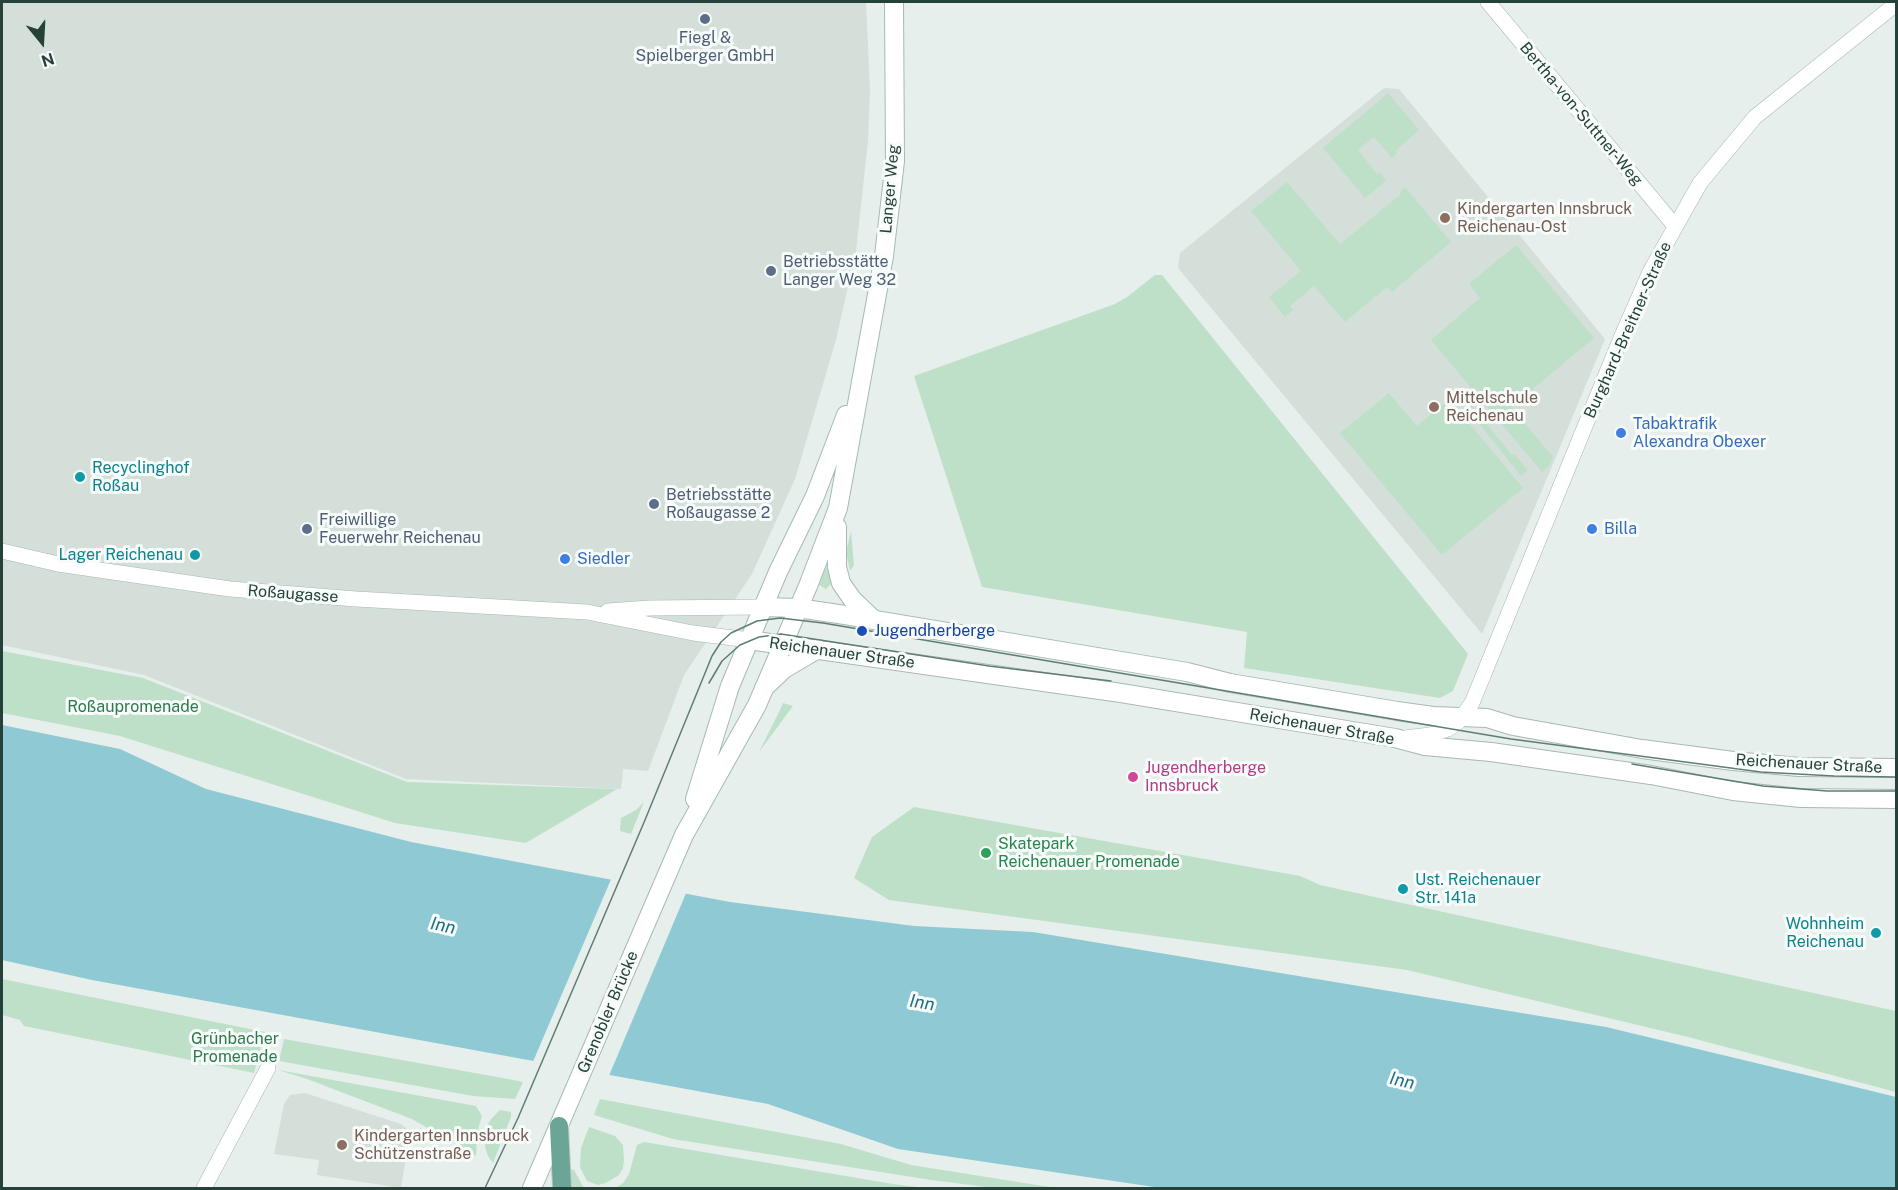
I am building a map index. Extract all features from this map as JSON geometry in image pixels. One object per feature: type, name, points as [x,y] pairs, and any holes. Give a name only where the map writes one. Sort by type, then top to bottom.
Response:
[{"type":"main road","points":[[559,1126],[562,1188]]},
{"type":"street","name":"Langer Weg","points":[[782,644],[838,508],[884,256],[894,161],[894,2]]},
{"type":"street","name":"Bertha-von-Suttner-Weg","points":[[1488,2],[1675,226]]},
{"type":"street","name":"Burghard-Breitner-Straße","points":[[1395,738],[1436,734],[1448,729],[1462,717],[1476,694],[1621,338],[1650,272],[1700,183],[1755,117],[1896,4]]},
{"type":"street","name":"Langer Weg","points":[[763,607],[815,496],[863,374]]},
{"type":"street","points":[[838,508],[835,548],[842,583],[852,599],[874,620]]},
{"type":"street","name":"Roßaugasse","points":[[2,552],[58,564],[230,589],[356,599],[587,612],[650,608],[763,607]]},
{"type":"street","name":"Reichenauer Straße","points":[[763,607],[798,608],[874,620],[1186,672],[1230,683],[1386,709],[1433,716],[1487,718],[1513,726],[1579,738],[1733,761],[1799,767],[1896,768]]},
{"type":"street","name":"Grenobler Brücke","points":[[684,835],[730,686],[763,607]]},
{"type":"street","name":"Roßaugasse","points":[[587,612],[693,633],[749,640]]},
{"type":"street","name":"Reichenauer Straße","points":[[749,640],[1017,680],[1110,691],[1395,738],[1425,746],[1491,752],[1733,790],[1801,798],[1896,799]]},
{"type":"street","name":"Grenobler Brücke","points":[[532,1188],[684,835],[757,705],[782,644]]},
{"type":"street","points":[[764,688],[784,669],[818,649]]},
{"type":"street","points":[[1476,694],[1487,718]]},
{"type":"street","points":[[204,1188],[268,1068]]},
{"type":"shaded area","points":[[2,2],[866,2],[870,90],[868,141],[856,251],[836,340],[795,479],[752,574],[684,675],[648,771],[623,769],[621,789],[406,779],[144,675],[2,645]]},
{"type":"shaded area","name":"Mittelschule Reichenau","points":[[1384,88],[1399,89],[1605,339],[1482,634],[1178,268],[1180,253]]},
{"type":"shaded area","name":"Kindergarten Innsbruck Schützenstraße","points":[[305,1093],[401,1124],[407,1129],[409,1139],[401,1188],[317,1175],[319,1160],[274,1154],[284,1104],[290,1095]]},
{"type":"green space","points":[[1388,93],[1419,130],[1395,151],[1397,154],[1392,158],[1374,137],[1358,150],[1377,174],[1380,172],[1386,181],[1365,198],[1323,148]]},
{"type":"green space","points":[[1287,182],[1340,244],[1401,194],[1400,192],[1405,187],[1451,242],[1392,292],[1387,287],[1345,322],[1314,286],[1290,306],[1293,310],[1285,317],[1269,297],[1301,271],[1251,211]]},
{"type":"green space","points":[[1516,245],[1594,338],[1511,407],[1553,457],[1549,466],[1542,472],[1431,340],[1480,298],[1469,284]]},
{"type":"green space","points":[[1155,275],[1162,275],[1468,654],[1453,691],[1440,698],[1244,668],[1247,632],[982,587],[914,376],[1115,304]]},
{"type":"green space","points":[[1389,393],[1417,426],[1449,399],[1523,488],[1442,555],[1340,433]]},
{"type":"green space","points":[[1464,397],[1512,455],[1514,454],[1528,470],[1521,476],[1460,400]]},
{"type":"green space","points":[[851,531],[854,565],[850,571],[846,552]]},
{"type":"green space","points":[[828,566],[833,582],[826,589],[819,585]]},
{"type":"green space","name":"Roßaupromenade","points":[[2,651],[143,678],[407,782],[617,789],[526,843],[395,823],[120,736],[2,713]]},
{"type":"green space","points":[[783,703],[793,706],[759,752],[779,712]]},
{"type":"green space","points":[[644,802],[631,834],[620,831],[621,818],[636,810]]},
{"type":"green space","points":[[914,807],[1300,876],[1320,885],[1896,1011],[1896,1092],[1688,1037],[1407,970],[889,900],[854,878],[872,837]]},
{"type":"green space","name":"Grünbacher Promenade","points":[[2,979],[265,1032],[254,1073],[24,1026],[20,1020],[2,1015]]},
{"type":"green space","points":[[284,1039],[523,1082],[515,1099],[473,1096],[279,1061]]},
{"type":"green space","points":[[278,1070],[476,1106],[482,1116],[477,1133],[476,1156],[412,1119]]},
{"type":"green space","points":[[600,1099],[841,1144],[911,1165],[1056,1188],[994,1188],[931,1180],[673,1139],[594,1115]]},
{"type":"green space","points":[[500,1110],[511,1112],[511,1117],[493,1163],[485,1147],[486,1128]]},
{"type":"green space","points":[[589,1127],[615,1136],[623,1145],[623,1168],[619,1175],[598,1185],[587,1181],[580,1167],[581,1148]]},
{"type":"green space","points":[[644,1142],[925,1188],[616,1188],[629,1174],[637,1145]]},
{"type":"green space","points":[[571,1169],[574,1170],[584,1188],[571,1188]]},
{"type":"water","name":"Inn","points":[[2,725],[120,749],[206,789],[411,842],[730,902],[914,926],[1033,932],[1606,1027],[1839,1083],[1896,1097],[1896,1188],[1161,1188],[898,1149],[768,1104],[92,980],[2,960]]},
{"type":"pier","points":[[612,877],[687,891],[608,1078],[532,1064]]},
{"type":"tram line","points":[[485,1188],[518,1118],[712,656],[721,642],[731,633],[757,621],[780,618],[823,623],[1511,739],[1761,772],[1896,777]]},
{"type":"tram line","points":[[709,683],[722,661],[740,645],[759,637],[781,634],[989,666],[1111,681]]},
{"type":"tram line","points":[[1632,764],[1763,786],[1827,791],[1896,791]]},
{"type":"place","name":"Fiegl & Spielberger GmbH","points":[[705,19]]},
{"type":"place","name":"Kindergarten Innsbruck Reichenau-Ost","points":[[1445,218]]},
{"type":"place","name":"Betriebsstätte Langer Weg 32","points":[[771,271]]},
{"type":"place","name":"Mittelschule Reichenau","points":[[1434,407]]},
{"type":"place","name":"Tabaktrafik Alexandra Obexer","points":[[1621,433]]},
{"type":"place","name":"Recyclinghof Roßau","points":[[80,477]]},
{"type":"place","name":"Betriebsstätte Roßaugasse 2","points":[[654,504]]},
{"type":"place","name":"Freiwillige Feuerwehr Reichenau","points":[[307,529]]},
{"type":"place","name":"Billa","points":[[1592,529]]},
{"type":"place","name":"Lager Reichenau","points":[[195,555]]},
{"type":"place","name":"Siedler","points":[[565,559]]},
{"type":"place","name":"Jugendherberge","points":[[862,631]]},
{"type":"place","name":"Jugendherberge Innsbruck","points":[[1133,777]]},
{"type":"place","name":"Skatepark Reichenauer Promenade","points":[[986,853]]},
{"type":"place","name":"Ust. Reichenauer Str. 141a","points":[[1403,889]]},
{"type":"place","name":"Wohnheim Reichenau","points":[[1876,933]]},
{"type":"place","name":"Kindergarten Innsbruck Schützenstraße","points":[[342,1145]]}]
